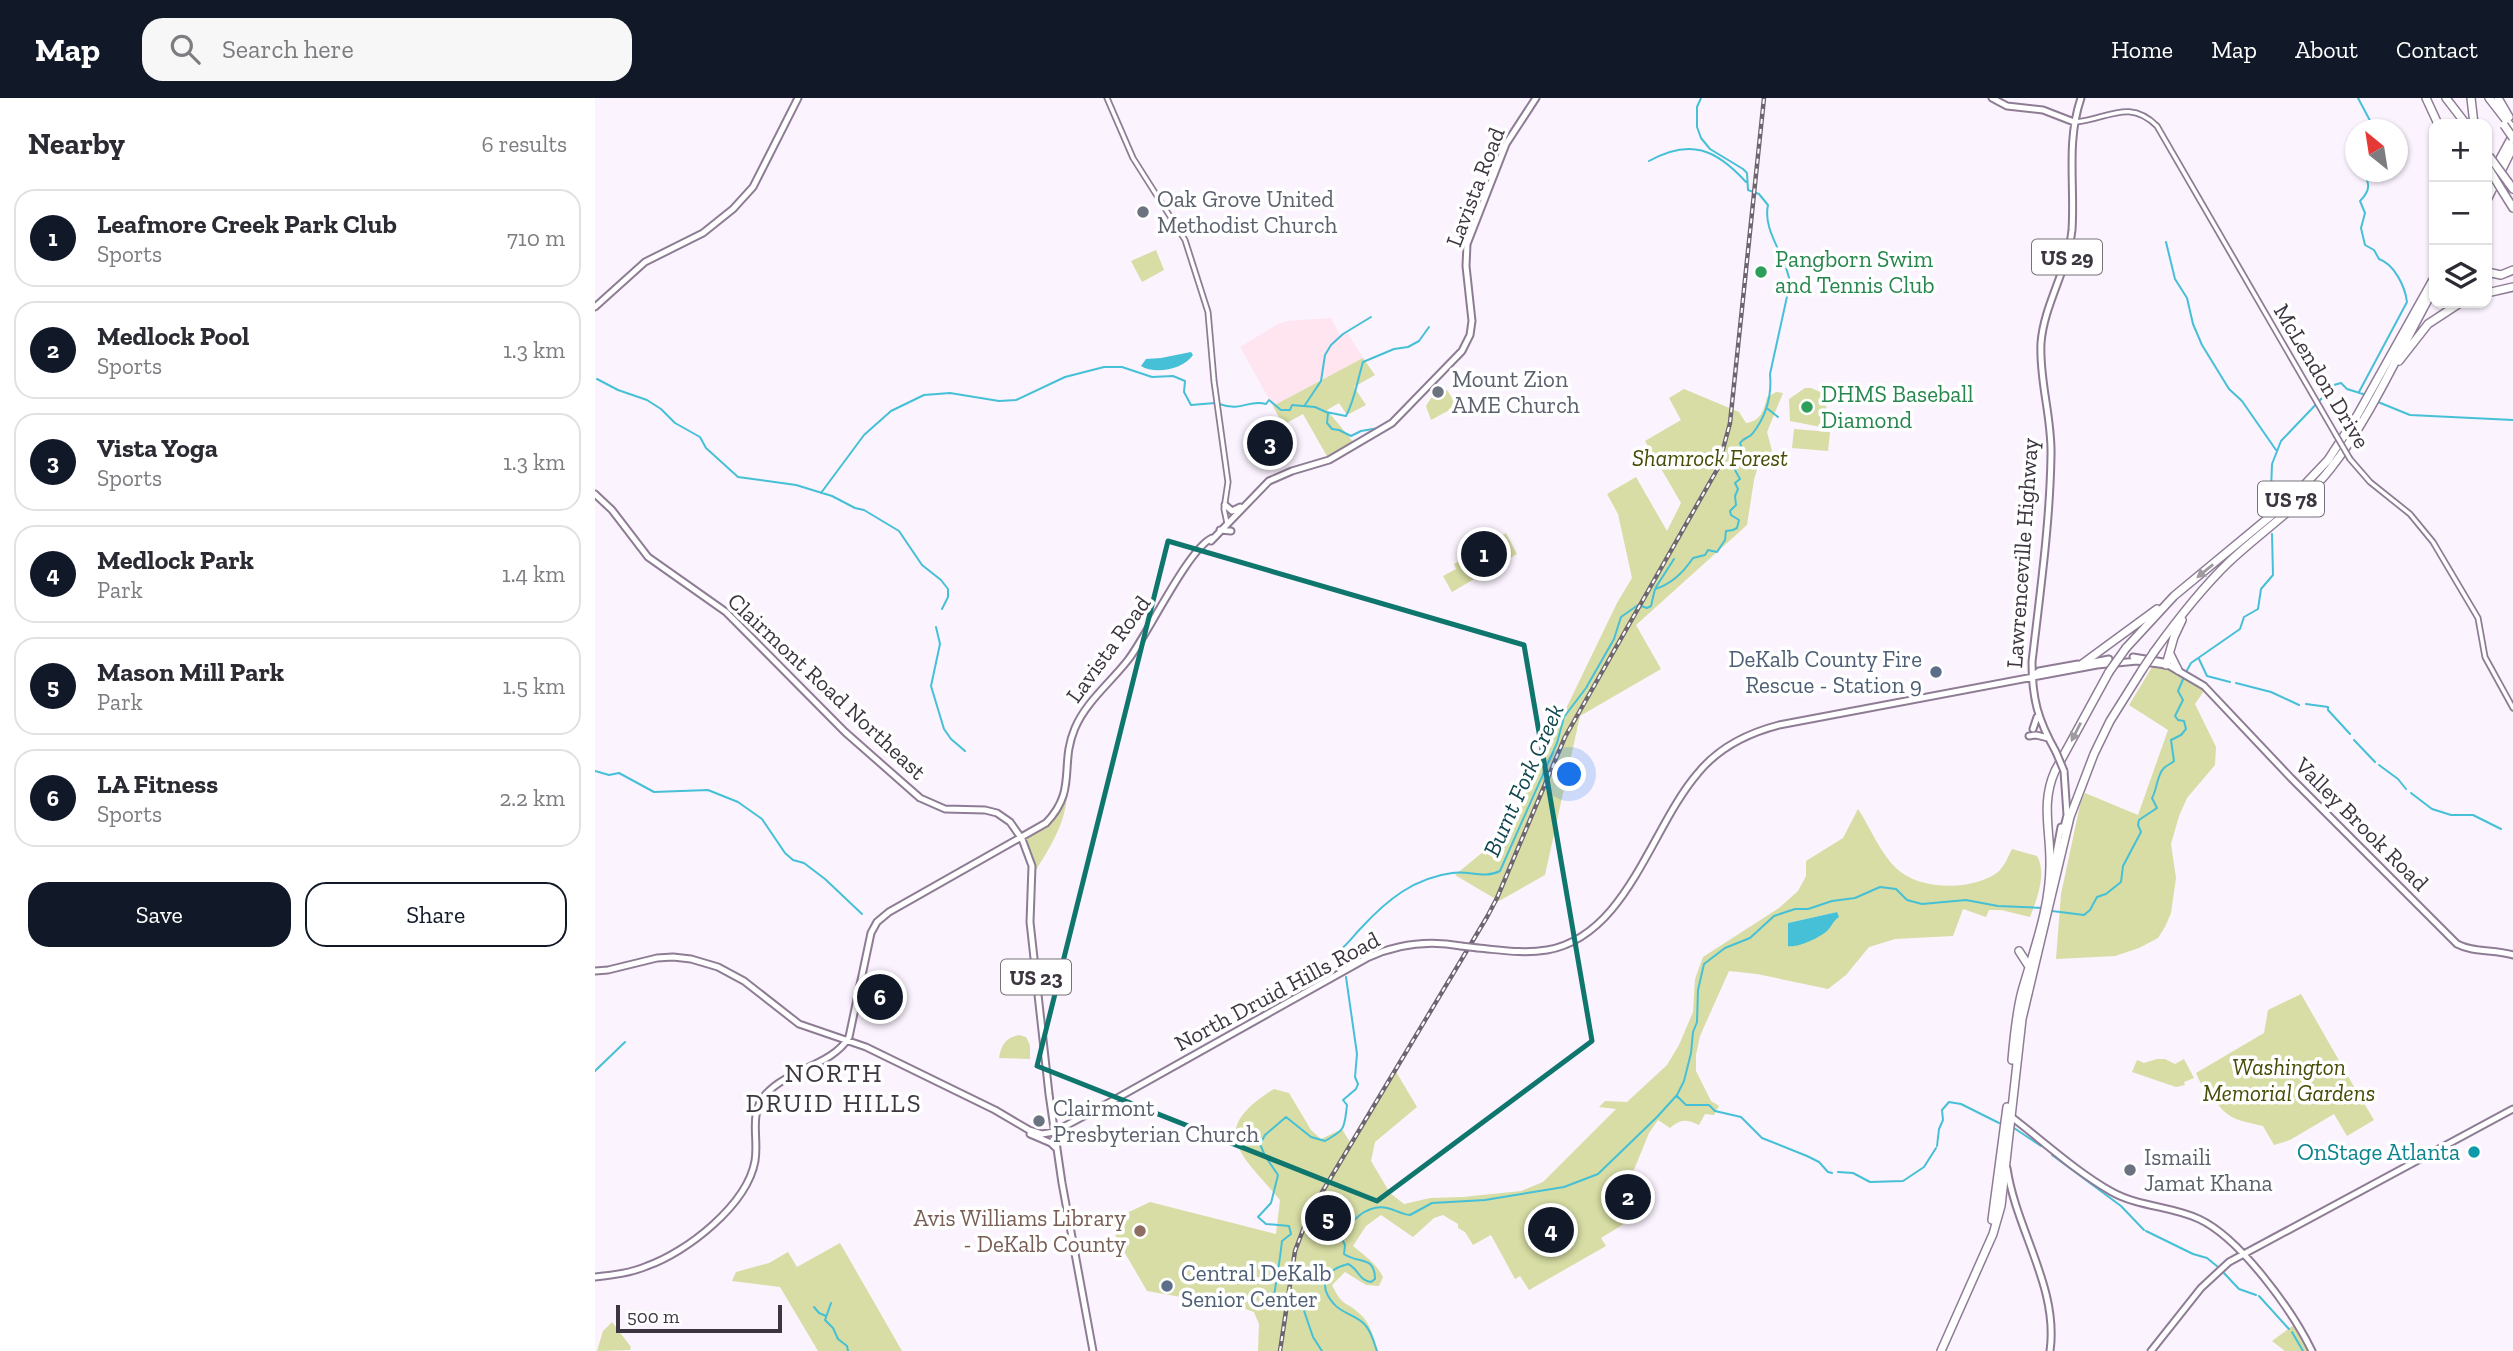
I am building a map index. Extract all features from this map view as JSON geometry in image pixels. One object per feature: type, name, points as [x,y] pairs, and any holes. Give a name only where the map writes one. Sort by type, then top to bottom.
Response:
[{"type":"highway","points":[[2426,98],[2436,119]]},
{"type":"highway","points":[[2447,98],[2461,119]]},
{"type":"highway","points":[[2471,98],[2473,119]]},
{"type":"highway","points":[[2483,98],[2510,128]]},
{"type":"highway","points":[[2489,98],[2510,128]]},
{"type":"highway","points":[[2492,189],[2510,148],[2510,128],[2498,98]]},
{"type":"highway","points":[[2488,182],[2510,148]]},
{"type":"highway","points":[[2492,183],[2510,148]]},
{"type":"highway","points":[[2492,159],[2510,186]]},
{"type":"highway","points":[[2492,174],[2513,208]]},
{"type":"highway","points":[[2492,273],[2501,275],[2513,270]]},
{"type":"highway","points":[[2379,376],[2429,279]]},
{"type":"highway","points":[[2492,292],[2513,285]]},
{"type":"highway","name":"US 78","points":[[2048,893],[2050,862],[2046,810],[2049,788],[2055,771],[2109,672],[2126,648],[2174,596],[2313,477],[2343,440],[2429,287]]},
{"type":"highway","name":"US 78","points":[[2057,868],[2070,817],[2094,754],[2110,721],[2142,670],[2186,607],[2322,478],[2346,447],[2429,297]]},
{"type":"highway","points":[[2372,403],[2418,334],[2451,308]]},
{"type":"highway","points":[[2166,666],[2181,622],[2206,586]]},
{"type":"highway","points":[[2082,664],[2174,596]]},
{"type":"highway","points":[[2097,663],[2100,652]]},
{"type":"highway","points":[[2170,653],[2183,672]]},
{"type":"highway","name":"Lawrenceville Highway","points":[[2008,1115],[2024,1008],[2057,868]]},
{"type":"highway","name":"Lawrenceville Highway","points":[[2048,893],[2048,904]]},
{"type":"highway","name":"Lawrenceville Highway","points":[[2008,1115],[2016,1022],[2035,944],[2045,917]]},
{"type":"highway","points":[[2029,968],[2027,960],[2019,951],[2028,952],[2035,944]]},
{"type":"highway","name":"US 29","points":[[2000,1188],[2007,1165],[2008,1115]]},
{"type":"highway","name":"US 29","points":[[1941,1351],[1993,1234],[2008,1115]]},
{"type":"main road","points":[[595,307],[639,267],[702,233],[733,209],[754,187],[799,98]]},
{"type":"main road","name":"Lavista Road","points":[[848,1039],[871,933],[877,922],[889,912],[1046,823],[1061,806],[1067,786],[1069,747],[1082,715],[1130,658],[1178,578],[1210,538],[1237,513],[1245,514],[1245,505],[1269,481],[1329,460],[1392,423],[1462,351],[1470,335],[1472,321],[1466,266],[1467,244],[1506,144],[1536,98]]},
{"type":"main road","points":[[1992,98],[2007,106],[2043,110],[2074,122]]},
{"type":"main road","name":"Lawrenceville Highway","points":[[2057,868],[2067,815],[2064,771],[2037,714],[2032,676],[2051,453],[2049,416],[2041,365],[2041,341],[2046,313],[2066,260],[2071,233],[2074,122],[2081,98]]},
{"type":"main road","name":"Clairmont Road Northeast","points":[[595,494],[607,504],[648,557],[726,612],[845,732],[920,798],[944,809],[994,812],[1010,822],[1021,837],[1030,856],[1030,922],[1052,1118]]},
{"type":"main road","points":[[1225,505],[1231,511],[1245,505]]},
{"type":"main road","points":[[1220,530],[1226,528],[1231,531]]},
{"type":"main road","name":"North Druid Hills Road","points":[[1054,1132],[1381,951],[1418,943],[1510,952],[1545,950],[1568,943],[1592,928],[1612,910],[1696,775],[1716,755],[1751,734],[1779,725],[2139,657],[2163,662],[2204,686]]},
{"type":"main road","name":"North Druid Hills Road","points":[[2032,676],[2040,671],[2097,663]]},
{"type":"main road","name":"Valley Brook Road","points":[[2204,686],[2300,787],[2457,944],[2469,949],[2513,955]]},
{"type":"main road","points":[[2033,729],[2036,726],[2037,714]]},
{"type":"main road","points":[[2029,736],[2036,734],[2048,738]]},
{"type":"main road","name":"Lawrenceville Highway","points":[[2048,893],[2066,800]]},
{"type":"main road","points":[[595,971],[666,958],[681,958],[727,971],[799,1024],[862,1045],[996,1110],[1039,1134],[1054,1132]]},
{"type":"main road","points":[[835,1035],[839,1042],[836,1051]]},
{"type":"main road","points":[[836,1051],[848,1039]]},
{"type":"main road","points":[[595,1277],[631,1272],[654,1264],[692,1240],[722,1216],[740,1195],[754,1166],[755,1121],[763,1098],[776,1086],[836,1051],[851,1045],[862,1045]]},
{"type":"main road","points":[[2151,1351],[2213,1275],[2244,1254],[2513,1109]]},
{"type":"main road","points":[[2008,1115],[2114,1193],[2198,1219],[2222,1232],[2244,1254],[2297,1323],[2312,1351]]},
{"type":"main road","points":[[1052,1118],[1058,1125],[1069,1123]]},
{"type":"main road","name":"US 23","points":[[1052,1118],[1093,1351]]},
{"type":"main road","points":[[1023,1127],[1032,1135],[1051,1142],[1056,1149]]},
{"type":"main road","points":[[2007,1165],[2014,1201],[2050,1308],[2050,1351]]},
{"type":"main road","points":[[2000,1188],[2014,1201]]},
{"type":"street","points":[[1107,98],[1133,158],[1185,240],[1201,287],[1210,325],[1214,381],[1229,482],[1225,505],[1227,523]]},
{"type":"street","name":"McLendon Drive","points":[[2074,122],[2125,108],[2143,114],[2157,126],[2350,459],[2370,482],[2410,514],[2433,542],[2478,618],[2485,657],[2513,708]]},
{"type":"highlighted area","points":[[1168,541],[1524,645],[1592,1041],[1377,1201],[1037,1066]]},
{"type":"shaded area","points":[[1331,318],[1340,335],[1347,332],[1363,358],[1273,406],[1240,347],[1278,324]]},
{"type":"green space","points":[[1156,250],[1164,270],[1142,282],[1131,261]]},
{"type":"green space","points":[[1363,358],[1375,375],[1354,387],[1366,405],[1347,415],[1339,403],[1327,410],[1354,443],[1328,458],[1303,414],[1283,425],[1273,406]]},
{"type":"green space","name":"DHMS Baseball Diamond","points":[[1805,388],[1825,394],[1828,427],[1790,421],[1789,399]]},
{"type":"green space","name":"Shamrock Forest","points":[[1684,389],[1739,412],[1746,423],[1758,417],[1767,397],[1776,392],[1783,393],[1767,432],[1772,451],[1760,459],[1747,525],[1636,625],[1661,669],[1580,716],[1545,875],[1499,901],[1455,875],[1506,833],[1617,603],[1632,578],[1618,514],[1607,494],[1636,477],[1667,531],[1681,503],[1645,441],[1681,420],[1669,398]]},
{"type":"green space","points":[[1447,390],[1457,406],[1431,420],[1426,406],[1431,398]]},
{"type":"green space","points":[[1794,429],[1830,432],[1828,451],[1792,448]]},
{"type":"green space","points":[[1506,533],[1517,554],[1452,592],[1443,576],[1456,569],[1454,564]]},
{"type":"green space","points":[[2154,664],[2177,672],[2206,688],[2195,704],[2216,747],[2215,765],[2187,798],[2171,844],[2176,878],[2171,913],[2158,938],[2139,948],[2115,956],[2056,959],[2061,894],[2085,793],[2138,815],[2168,730],[2129,705]]},
{"type":"green space","points":[[1067,786],[1062,820],[1034,873],[1022,839],[1053,816]]},
{"type":"green space","points":[[1858,809],[1896,868],[1918,881],[1946,886],[1975,883],[1998,872],[2012,849],[2037,856],[2041,878],[2030,917],[1989,910],[1986,917],[1963,909],[1953,936],[1895,939],[1869,947],[1846,975],[1828,989],[1729,971],[1700,1036],[1696,1055],[1696,1071],[1711,1101],[1719,1106],[1714,1115],[1705,1114],[1699,1125],[1684,1121],[1670,1128],[1658,1120],[1649,1133],[1631,1177],[1648,1184],[1645,1195],[1648,1203],[1627,1222],[1601,1238],[1606,1246],[1529,1290],[1520,1276],[1515,1279],[1491,1235],[1473,1245],[1465,1232],[1458,1228],[1458,1224],[1443,1215],[1434,1218],[1413,1237],[1381,1215],[1366,1226],[1353,1246],[1380,1272],[1383,1277],[1379,1286],[1366,1285],[1345,1272],[1332,1285],[1342,1301],[1366,1321],[1378,1351],[1258,1351],[1259,1324],[1254,1312],[1147,1291],[1118,1241],[1110,1221],[1150,1202],[1276,1234],[1280,1200],[1243,1156],[1237,1143],[1236,1130],[1241,1118],[1253,1104],[1274,1089],[1289,1093],[1311,1130],[1321,1139],[1342,1129],[1351,1144],[1395,1070],[1417,1107],[1375,1142],[1371,1161],[1390,1193],[1404,1204],[1430,1198],[1521,1191],[1543,1182],[1616,1109],[1599,1107],[1605,1101],[1627,1102],[1667,1065],[1693,1012],[1695,979],[1703,957],[1779,908],[1798,891],[1806,876],[1806,861],[1843,838]],"holes":[[[1837,912],[1818,936],[1788,946],[1788,923]]]},
{"type":"green space","name":"Washington Memorial Gardens","points":[[2301,994],[2361,1099],[2353,1104],[2362,1100],[2374,1120],[2347,1136],[2334,1114],[2290,1140],[2274,1145],[2263,1126],[2234,1118],[2223,1110],[2213,1097],[2203,1097],[2203,1088],[2196,1073],[2264,1033],[2268,1010]]},
{"type":"green space","points":[[1019,1035],[1026,1037],[1030,1045],[1030,1059],[999,1058],[1005,1043]]},
{"type":"green space","points":[[2165,1059],[2175,1064],[2184,1059],[2194,1078],[2184,1082],[2185,1085],[2176,1087],[2132,1072],[2137,1060],[2144,1063]]},
{"type":"green space","points":[[840,1243],[902,1351],[818,1351],[780,1287],[732,1281],[736,1272],[769,1263],[788,1252],[797,1267]]},
{"type":"green space","points":[[612,1322],[631,1347],[630,1350],[597,1351],[603,1331]]},
{"type":"green space","points":[[2295,1324],[2313,1351],[2285,1351],[2272,1341]]},
{"type":"water","points":[[1191,352],[1193,355],[1189,360],[1169,369],[1154,370],[1141,366],[1146,359]]},
{"type":"water","points":[[1837,912],[1839,917],[1823,934],[1803,944],[1788,946],[1788,923]]},
{"type":"waterway","name":"Burnt Fork Creek","points":[[1342,966],[1340,950],[1381,908],[1413,885],[1458,872],[1488,874],[1500,871],[1557,743],[1564,717],[1586,688],[1614,639],[1621,617],[1638,605],[1647,608],[1651,606],[1655,589],[1677,577],[1693,558],[1705,555],[1708,550],[1717,552],[1725,540],[1726,531],[1737,528],[1739,520],[1731,515],[1730,511],[1736,505],[1735,496],[1738,489],[1735,483],[1740,479],[1735,470],[1744,454],[1740,443],[1753,433],[1767,405],[1770,374],[1790,283],[1768,225],[1768,205],[1759,194],[1748,190],[1747,173],[1710,149],[1701,138],[1697,127],[1697,107],[1701,98]]},
{"type":"waterway","points":[[2358,98],[2369,119]]},
{"type":"waterway","points":[[1649,161],[1677,150],[1702,150],[1724,162],[1746,182]]},
{"type":"waterway","points":[[2359,392],[2407,302],[2404,289],[2394,271],[2379,259],[2374,250],[2365,245],[2361,228],[2365,213],[2360,201],[2366,194],[2367,182]]},
{"type":"waterway","points":[[2166,242],[2175,279],[2187,298],[2193,324],[2202,345],[2229,389],[2242,401],[2276,450]]},
{"type":"waterway","points":[[1305,405],[1321,381],[1325,355],[1331,345],[1343,334],[1371,317]]},
{"type":"waterway","points":[[1219,404],[1234,407],[1254,403],[1266,404],[1269,400],[1281,410],[1290,410],[1292,405],[1315,407],[1346,416],[1363,362],[1394,349],[1408,347],[1419,341],[1429,327]]},
{"type":"waterway","points":[[821,493],[864,435],[891,411],[924,395],[950,393],[999,401],[1016,400],[1065,377],[1104,367],[1122,367],[1152,377],[1173,376],[1185,381],[1184,392],[1191,405],[1215,403]]},
{"type":"waterway","points":[[597,379],[647,400],[661,409],[675,423],[700,437],[706,448],[738,477],[796,485],[832,496],[864,510],[899,531],[922,565],[948,589],[948,597],[942,609]]},
{"type":"waterway","points":[[2267,511],[2272,464],[2281,441],[2324,396],[2327,387],[2341,383],[2347,389],[2363,394]]},
{"type":"waterway","points":[[2378,402],[2410,415],[2513,420]]},
{"type":"waterway","points":[[1768,409],[1778,417]]},
{"type":"waterway","points":[[1328,413],[1327,423],[1332,429],[1351,436],[1379,428]]},
{"type":"waterway","points":[[2186,672],[2191,663],[2240,629],[2244,617],[2258,609],[2261,589],[2273,575],[2272,534]]},
{"type":"waterway","points":[[1656,587],[1674,559]]},
{"type":"waterway","points":[[936,627],[940,644],[931,686],[944,729],[965,751]]},
{"type":"waterway","points":[[2199,659],[2207,676],[2230,682]]},
{"type":"waterway","points":[[2052,911],[2084,915],[2097,897],[2106,894],[2121,882],[2123,866],[2141,832],[2139,820],[2157,808],[2152,798],[2158,778],[2164,768],[2174,761],[2171,740],[2186,729],[2184,721],[2175,716],[2183,700],[2178,691],[2184,677]]},
{"type":"waterway","points":[[2236,683],[2271,692],[2299,705]]},
{"type":"waterway","points":[[2306,704],[2328,707],[2350,734]]},
{"type":"waterway","points":[[2354,740],[2375,762]]},
{"type":"waterway","points":[[2379,765],[2398,779],[2406,789]]},
{"type":"waterway","points":[[595,771],[609,775],[619,773],[654,792],[708,790],[738,802],[762,819],[785,853],[825,879],[862,914]]},
{"type":"waterway","points":[[2411,793],[2432,809],[2451,815],[2473,815],[2501,829]]},
{"type":"waterway","points":[[1377,1351],[1366,1326],[1337,1307],[1326,1291],[1326,1280],[1333,1270],[1348,1264],[1367,1281],[1375,1279],[1369,1263],[1344,1254],[1345,1245],[1342,1239],[1354,1220],[1366,1211],[1380,1207],[1410,1215],[1432,1203],[1485,1200],[1564,1187],[1598,1174],[1677,1095],[1684,1081],[1691,1053],[1697,1022],[1698,990],[1704,964],[1725,948],[1750,938],[1774,916],[1795,909],[1808,909],[1832,901],[1855,898],[1880,887],[1896,889],[1907,900],[1922,904],[1966,900],[1998,906],[2043,908]]},
{"type":"waterway","name":"Burnt Fork Creek","points":[[1322,1351],[1313,1337],[1300,1299],[1285,1294],[1280,1300],[1274,1296],[1282,1241],[1291,1234],[1289,1226],[1266,1224],[1258,1217],[1271,1203],[1278,1175],[1260,1144],[1265,1135],[1286,1117],[1311,1137],[1325,1141],[1343,1128],[1347,1105],[1343,1100],[1358,1084],[1355,1077],[1357,1054],[1346,977]]},
{"type":"waterway","points":[[595,1071],[625,1042]]},
{"type":"waterway","points":[[1677,1096],[1686,1105],[1709,1105],[1715,1111],[1741,1117],[1762,1138],[1807,1156],[1832,1173]]},
{"type":"waterway","points":[[1937,1146],[1943,1120],[1942,1110],[1949,1102],[1961,1104],[1999,1123]]},
{"type":"waterway","points":[[2014,1128],[2041,1146]]},
{"type":"waterway","points":[[1838,1172],[1853,1173],[1870,1182],[1903,1181],[1924,1167],[1936,1148]]},
{"type":"waterway","points":[[2052,1155],[2121,1206],[2144,1230]]},
{"type":"waterway","points":[[2146,1231],[2207,1258],[2218,1267]]},
{"type":"waterway","points":[[2222,1271],[2239,1289],[2256,1295]]},
{"type":"waterway","points":[[2259,1296],[2289,1329]]},
{"type":"waterway","points":[[831,1303],[825,1320],[838,1339],[847,1346],[848,1351]]},
{"type":"waterway","points":[[814,1307],[826,1316]]},
{"type":"waterway","points":[[2292,1332],[2303,1351]]},
{"type":"railway","points":[[1280,1351],[1295,1251],[1309,1214],[1487,917],[1565,737],[1718,468],[1730,423],[1764,98]]},
{"type":"place","name":"Oak Grove United Methodist Church","points":[[1143,212]]},
{"type":"place","name":"Pangborn Swim and Tennis Club","points":[[1761,272]]},
{"type":"place","name":"Mount Zion AME Church","points":[[1438,392]]},
{"type":"place","name":"DHMS Baseball Diamond","points":[[1807,407]]},
{"type":"place","name":"Vista Yoga","points":[[1270,443]]},
{"type":"place","name":"Leafmore Creek Park Club","points":[[1484,554]]},
{"type":"place","name":"DeKalb County Fire Rescue - Station 9","points":[[1936,672]]},
{"type":"place","name":"LA Fitness","points":[[880,997]]},
{"type":"place","name":"Clairmont Presbyterian Church","points":[[1039,1121]]},
{"type":"place","name":"OnStage Atlanta","points":[[2474,1152]]},
{"type":"place","name":"Ismaili Jamat Khana","points":[[2130,1170]]},
{"type":"place","name":"Medlock Pool","points":[[1628,1197]]},
{"type":"place","name":"Mason Mill Park","points":[[1328,1218]]},
{"type":"place","name":"Medlock Park","points":[[1551,1230]]},
{"type":"place","name":"Avis Williams Library - DeKalb County","points":[[1140,1231]]},
{"type":"place","name":"Central DeKalb Senior Center","points":[[1167,1286]]},
{"type":"district","name":"NORTH DRUID HILLS","points":[[834,1088]]}]
